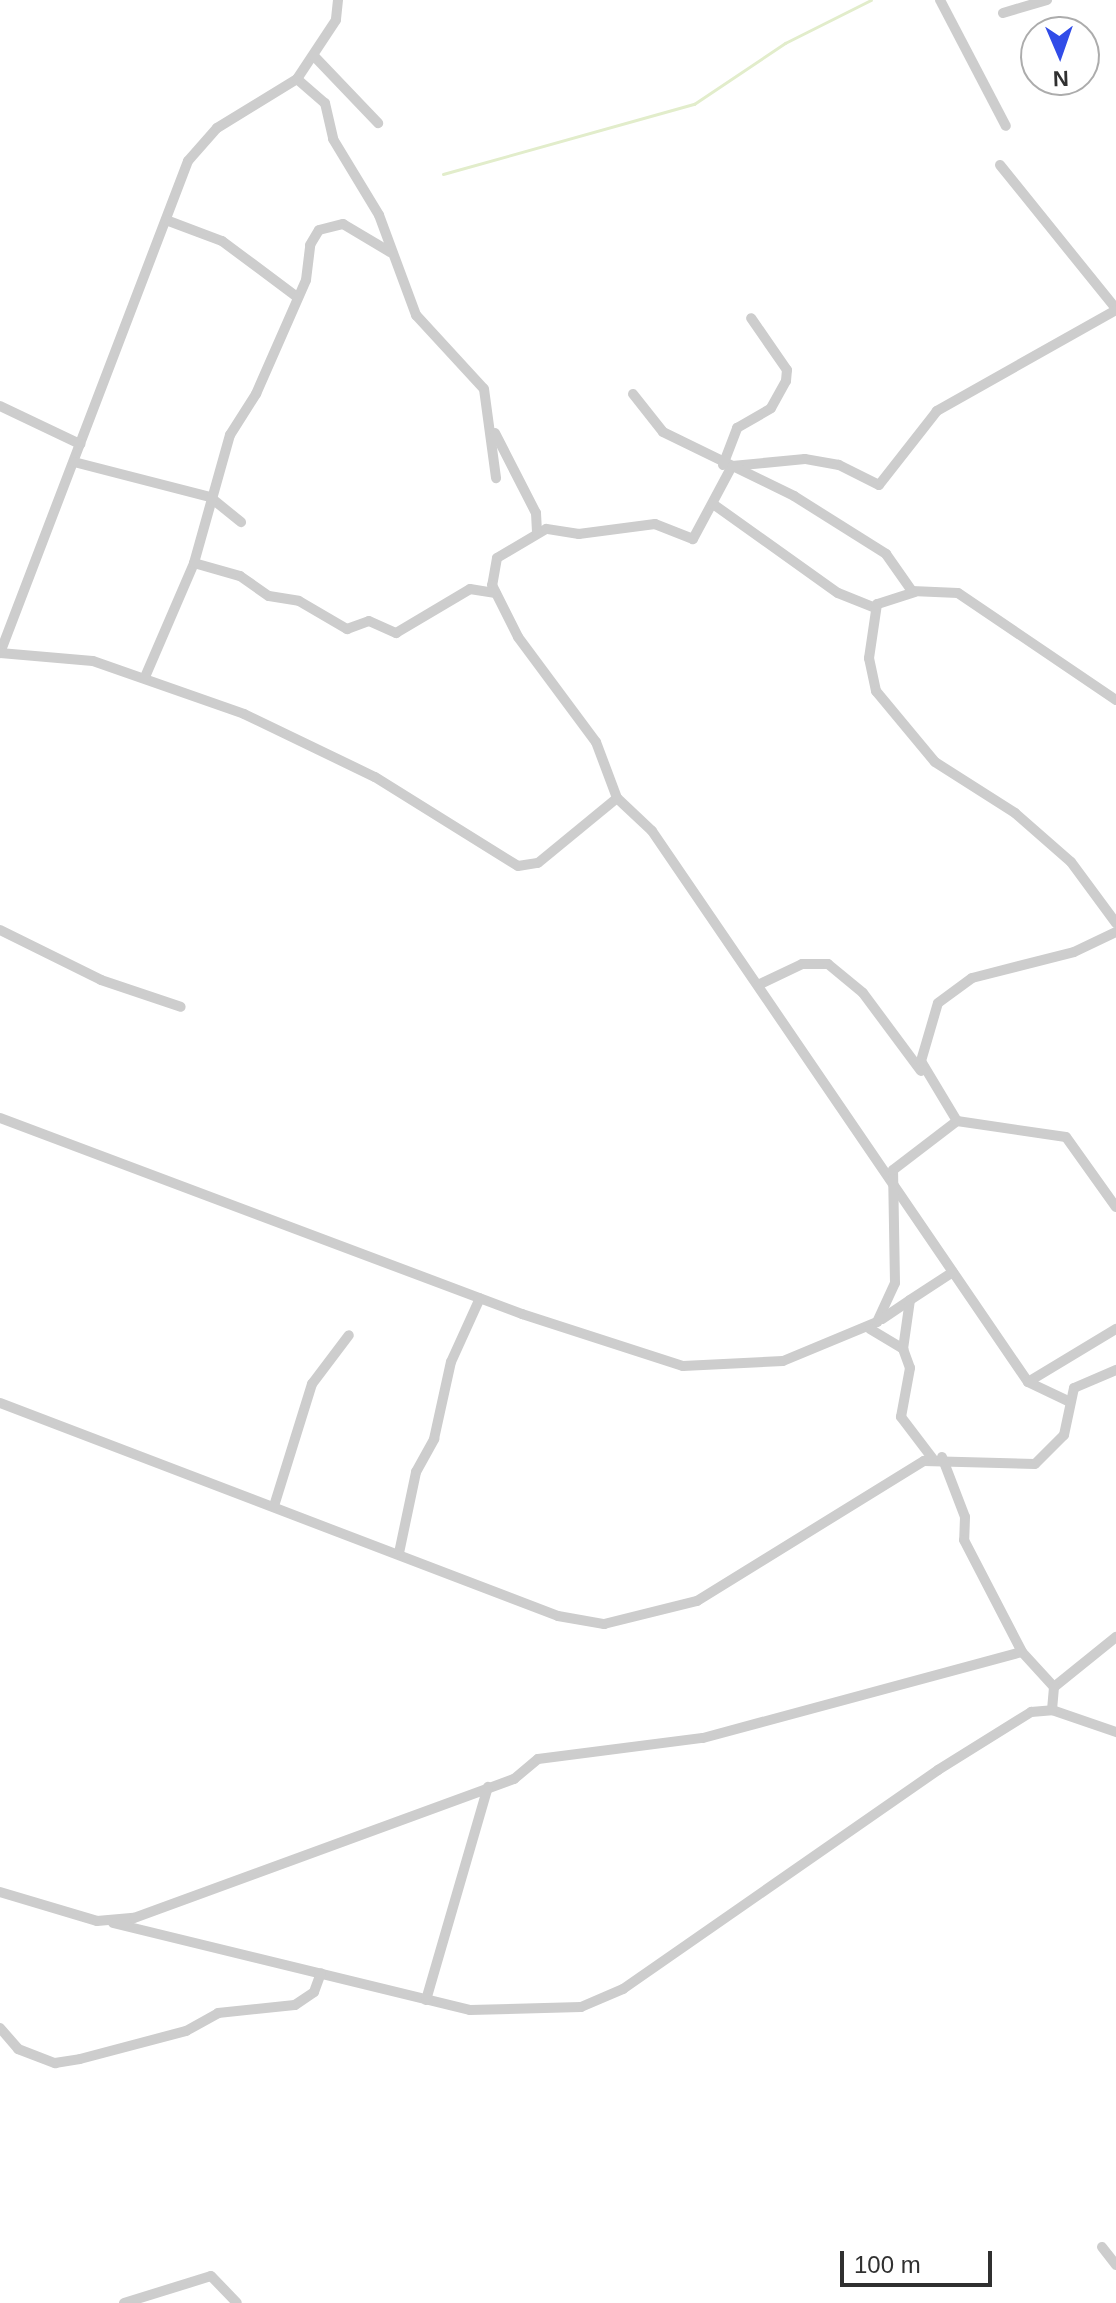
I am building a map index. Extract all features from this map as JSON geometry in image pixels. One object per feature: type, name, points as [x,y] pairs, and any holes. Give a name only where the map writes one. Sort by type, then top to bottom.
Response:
[{"type":"street","points":[[338,0],[314,56],[297,79],[197,148],[166,220],[0,653],[61,655],[145,677],[303,740],[518,866],[538,863],[617,798]]},
{"type":"street","points":[[940,0],[1006,126]]},
{"type":"street","points":[[1003,13],[1047,0]]},
{"type":"street","points":[[314,56],[378,123]]},
{"type":"street","points":[[297,79],[325,103],[333,139],[379,215],[390,252],[427,333],[484,389],[495,432],[536,513],[537,533]]},
{"type":"street","points":[[730,462],[805,459],[839,465],[879,485],[937,411],[1116,310],[1000,165]]},
{"type":"street","points":[[166,220],[222,241],[297,297]]},
{"type":"street","points":[[145,677],[194,563],[230,435],[256,394],[297,297],[319,230],[343,224],[390,252]]},
{"type":"street","points":[[751,318],[787,370],[786,381],[771,408],[737,428],[730,462],[720,478],[713,504],[693,539],[655,524],[537,533],[497,558],[496,593],[518,637],[596,742],[617,798],[652,831],[1028,1382],[1068,1401]]},
{"type":"street","points":[[633,394],[663,432],[730,462],[886,554],[915,592]]},
{"type":"street","points":[[0,406],[80,444]]},
{"type":"street","points":[[495,432],[496,478]]},
{"type":"street","points":[[74,462],[211,498],[241,522]]},
{"type":"street","points":[[713,504],[838,593],[875,608],[915,592],[958,593],[1116,700]]},
{"type":"street","points":[[194,563],[240,576],[269,596],[299,601],[347,629],[369,621],[396,633],[470,589],[496,593]]},
{"type":"street","points":[[875,608],[872,680],[905,729],[935,762],[1015,813],[1071,862],[1116,923]]},
{"type":"street","points":[[0,930],[101,980],[181,1007]]},
{"type":"street","points":[[925,1075],[921,1061],[938,1003],[972,978],[1074,952],[1116,932]]},
{"type":"street","points":[[758,985],[802,964],[828,964],[872,1004],[957,1121]]},
{"type":"street","points":[[0,1118],[480,1298],[683,1366],[783,1361],[873,1326],[953,1272]]},
{"type":"street","points":[[873,1326],[895,1283],[894,1184],[902,1158],[957,1121],[1066,1137],[1116,1207]]},
{"type":"street","points":[[399,1553],[416,1472],[434,1439],[451,1362],[480,1298]]},
{"type":"street","points":[[910,1300],[903,1349],[910,1368],[901,1417],[938,1458],[965,1517],[964,1540],[1022,1652],[1054,1687]]},
{"type":"street","points":[[873,1326],[903,1349]]},
{"type":"street","points":[[1028,1382],[1116,1329]]},
{"type":"street","points":[[274,1506],[312,1384],[349,1335]]},
{"type":"street","points":[[0,1403],[558,1616],[617,1623],[718,1590],[938,1458],[1035,1464],[1064,1435],[1068,1401],[1082,1382],[1116,1370]]},
{"type":"street","points":[[1052,1710],[1054,1687],[1116,1637]]},
{"type":"street","points":[[106,1921],[182,1906],[514,1779],[538,1759],[703,1738],[1022,1652]]},
{"type":"street","points":[[0,1892],[426,2000],[519,2013],[581,2007],[623,1989],[938,1770],[1031,1712],[1052,1710],[1116,1732]]},
{"type":"street","points":[[426,2000],[488,1787]]},
{"type":"street","points":[[0,2028],[18,2049],[55,2063],[80,2059],[186,2031],[218,2013],[295,2005],[314,1992],[321,1973]]},
{"type":"street","points":[[1102,2247],[1116,2265]]},
{"type":"street","points":[[124,2303],[211,2276],[237,2303]]},
{"type":"waterway","points":[[443,174],[694,104],[785,43],[871,0]]}]
